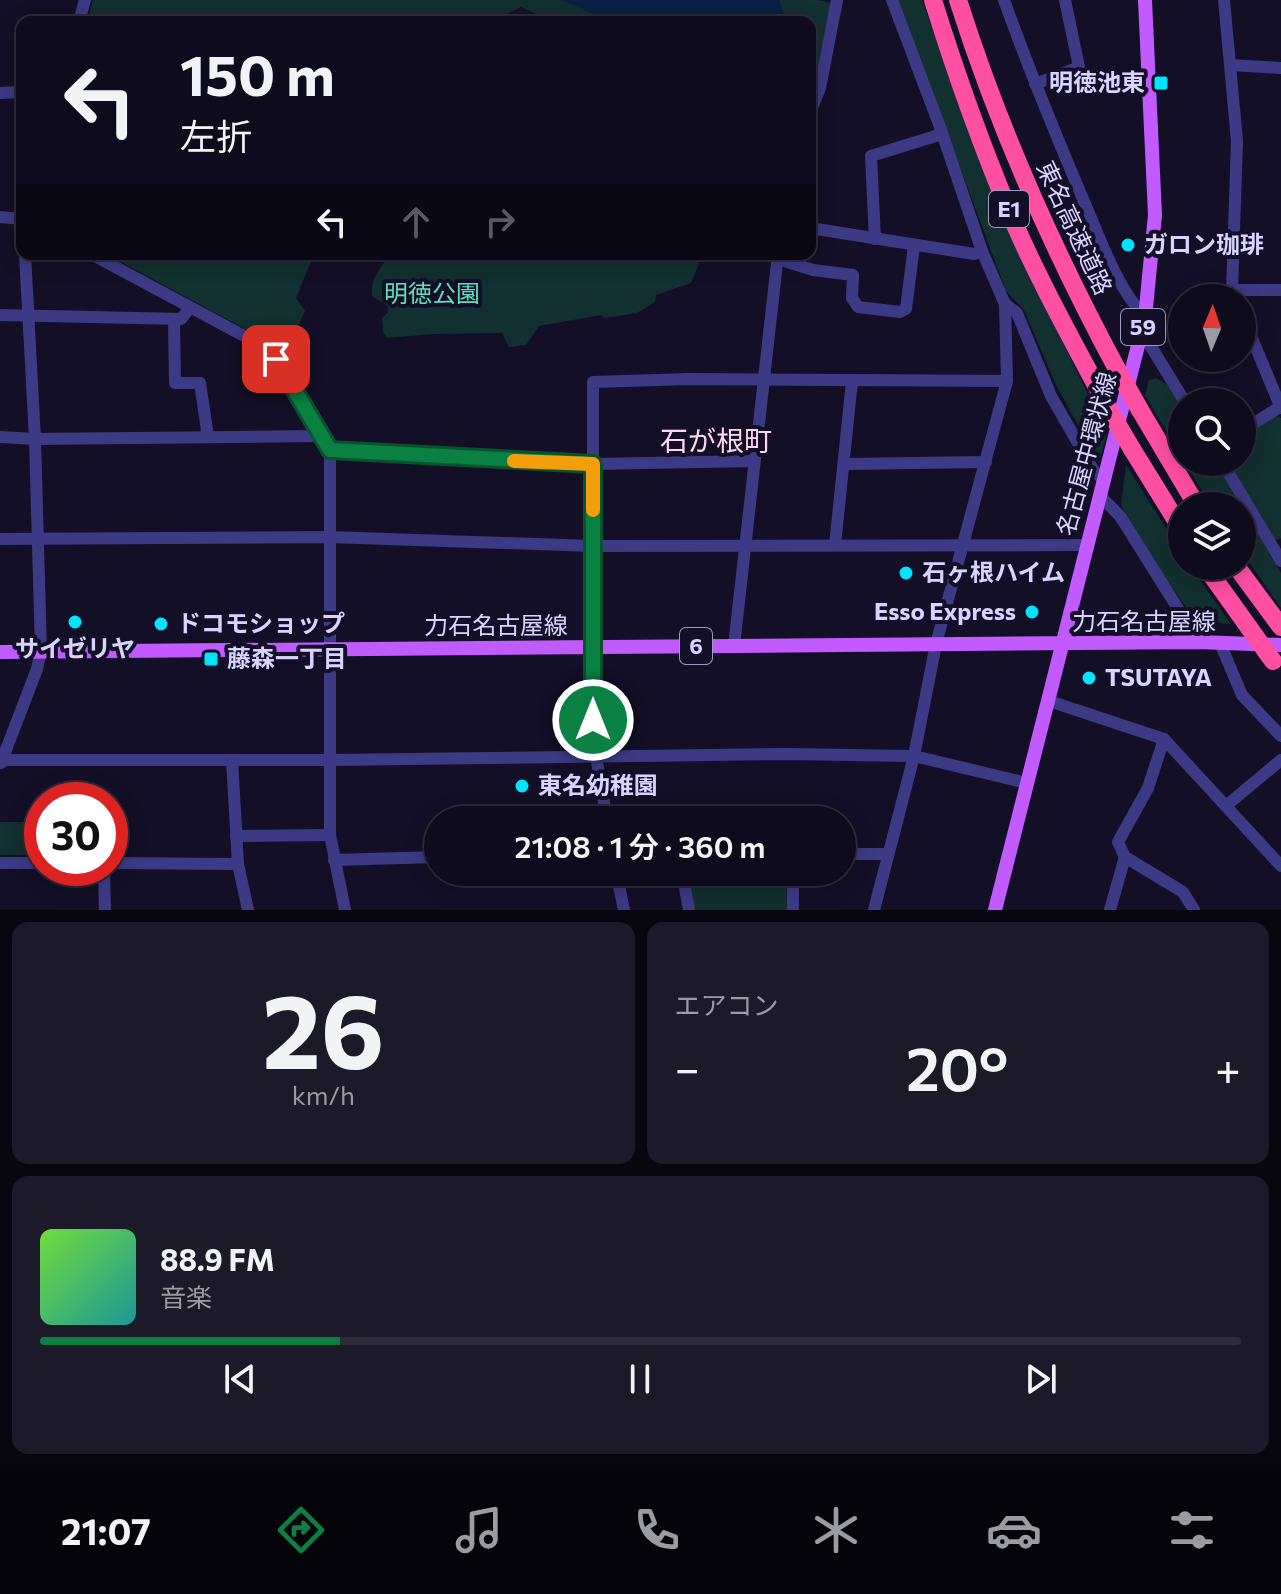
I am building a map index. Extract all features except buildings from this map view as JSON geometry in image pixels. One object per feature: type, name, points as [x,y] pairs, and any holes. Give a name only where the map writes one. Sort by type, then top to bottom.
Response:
[{"type":"highway","name":"東名高速道路","points":[[933,0],[979,134],[1012,218],[1108,408],[1168,507]]},
{"type":"highway","name":"東名高速道路","points":[[958,0],[1035,206],[1118,371],[1189,492]]},
{"type":"highway","points":[[1215,580],[1250,629],[1278,659]]},
{"type":"highway","points":[[1246,580],[1281,627]]},
{"type":"main road","name":"名古屋中環状線","points":[[995,910],[1143,325],[1155,215],[1145,0]]},
{"type":"main road","name":"力石名古屋線","points":[[0,652],[1199,642],[1220,643],[1278,659]]},
{"type":"street","points":[[816,98],[837,0]]},
{"type":"street","points":[[874,910],[914,756],[936,644],[1007,381],[1005,304],[982,251],[892,0]]},
{"type":"street","points":[[1004,0],[1035,84],[1113,269],[1177,388]]},
{"type":"street","points":[[1035,84],[1079,67],[1065,0]]},
{"type":"street","points":[[1224,0],[1237,141],[1234,284]]},
{"type":"street","points":[[1231,65],[1281,68]]},
{"type":"street","points":[[875,239],[871,156],[942,134]]},
{"type":"street","points":[[816,229],[974,254],[982,251]]},
{"type":"street","points":[[788,260],[813,270],[853,275],[852,298],[858,307],[900,312],[906,309],[914,246]]},
{"type":"street","points":[[25,260],[35,439],[41,651],[1,762],[914,756],[1027,783]]},
{"type":"street","points":[[102,260],[246,337],[276,359],[330,450],[330,835],[345,910]]},
{"type":"street","points":[[734,646],[778,260]]},
{"type":"street","points":[[1256,292],[1281,290]]},
{"type":"street","points":[[1005,304],[1017,313],[1051,396],[1094,471],[1104,480]]},
{"type":"street","points":[[0,315],[181,319],[190,308]]},
{"type":"street","points":[[174,319],[175,383],[200,383],[208,437]]},
{"type":"street","points":[[1256,347],[1281,407],[1256,422]]},
{"type":"street","points":[[605,806],[596,756],[593,647],[593,382],[764,379],[1007,381]]},
{"type":"street","points":[[835,545],[852,381]]},
{"type":"street","points":[[0,437],[322,436]]},
{"type":"street","points":[[330,450],[593,464],[754,461]]},
{"type":"street","points":[[844,464],[986,462]]},
{"type":"street","points":[[1231,476],[1279,554]]},
{"type":"street","points":[[1100,496],[1120,516],[1199,642]]},
{"type":"street","points":[[0,539],[329,537],[594,546],[1086,545]]},
{"type":"street","points":[[1220,643],[1242,695],[1281,736]]},
{"type":"street","points":[[1049,701],[1164,739],[1281,866]]},
{"type":"street","points":[[1164,739],[1148,788],[1118,842],[1125,857],[1183,892],[1194,910]]},
{"type":"street","points":[[232,760],[238,864],[248,910]]},
{"type":"street","points":[[1227,805],[1281,760]]},
{"type":"street","points":[[236,836],[330,835]]},
{"type":"street","points":[[856,854],[887,854]]},
{"type":"street","points":[[334,860],[424,857]]},
{"type":"street","points":[[1110,910],[1125,857]]},
{"type":"street","points":[[0,863],[24,863]]},
{"type":"street","points":[[128,863],[238,864]]},
{"type":"street","points":[[104,886],[105,910]]},
{"type":"street","points":[[619,886],[624,910]]},
{"type":"street","points":[[685,886],[689,910]]},
{"type":"street","points":[[793,886],[793,910]]},
{"type":"green space","points":[[93,0],[818,0],[831,3],[816,76],[816,16],[541,16],[521,7],[503,16],[89,16]]},
{"type":"green space","points":[[898,0],[922,0],[973,141],[1017,248],[1107,434],[1099,464],[1056,385],[1024,310],[1006,291]]},
{"type":"green space","points":[[117,260],[312,260],[296,298],[305,311],[287,350],[282,354],[251,332]]},
{"type":"green space","name":"明徳公園","points":[[385,260],[701,260],[691,283],[656,295],[655,302],[637,313],[604,318],[601,315],[539,326],[526,345],[509,347],[502,333],[387,338],[383,332],[382,318],[388,312],[388,306],[372,296],[374,280]]},
{"type":"green space","points":[[1155,378],[1170,388],[1168,434],[1145,395],[1149,380]]},
{"type":"green space","points":[[1275,416],[1281,418],[1281,538],[1277,540],[1272,539],[1256,512],[1256,492],[1245,492],[1235,476],[1256,476],[1256,428]]},
{"type":"green space","points":[[1126,465],[1168,531],[1168,580],[1200,580],[1231,624],[1196,621],[1148,553],[1121,505]]},
{"type":"green space","points":[[1193,476],[1225,476],[1234,492],[1203,492]]},
{"type":"green space","points":[[1256,530],[1281,573],[1281,608],[1256,572]]},
{"type":"green space","points":[[0,822],[24,822],[24,855],[0,855]]},
{"type":"green space","points":[[688,886],[786,886],[787,910],[693,910]]},
{"type":"water","points":[[562,0],[779,0],[785,16],[598,16]]},
{"type":"slow traffic","points":[[514,461],[593,464],[593,510]]},
{"type":"place","name":"明徳池東","points":[[1161,83]]},
{"type":"place","name":"ガロン珈琲","points":[[1128,245]]},
{"type":"place","name":"石ヶ根ハイム","points":[[906,573]]},
{"type":"place","name":"Esso Express","points":[[1032,612]]},
{"type":"place","name":"サイゼリヤ","points":[[75,622]]},
{"type":"place","name":"ドコモショップ","points":[[161,624]]},
{"type":"place","name":"藤森一丁目","points":[[211,659]]},
{"type":"place","name":"TSUTAYA","points":[[1089,678]]},
{"type":"place","name":"東名幼稚園","points":[[522,786]]},
{"type":"district","name":"石が根町","points":[[716,441]]},
{"type":"route","points":[[276,359],[330,450],[593,464],[593,720]]}]
